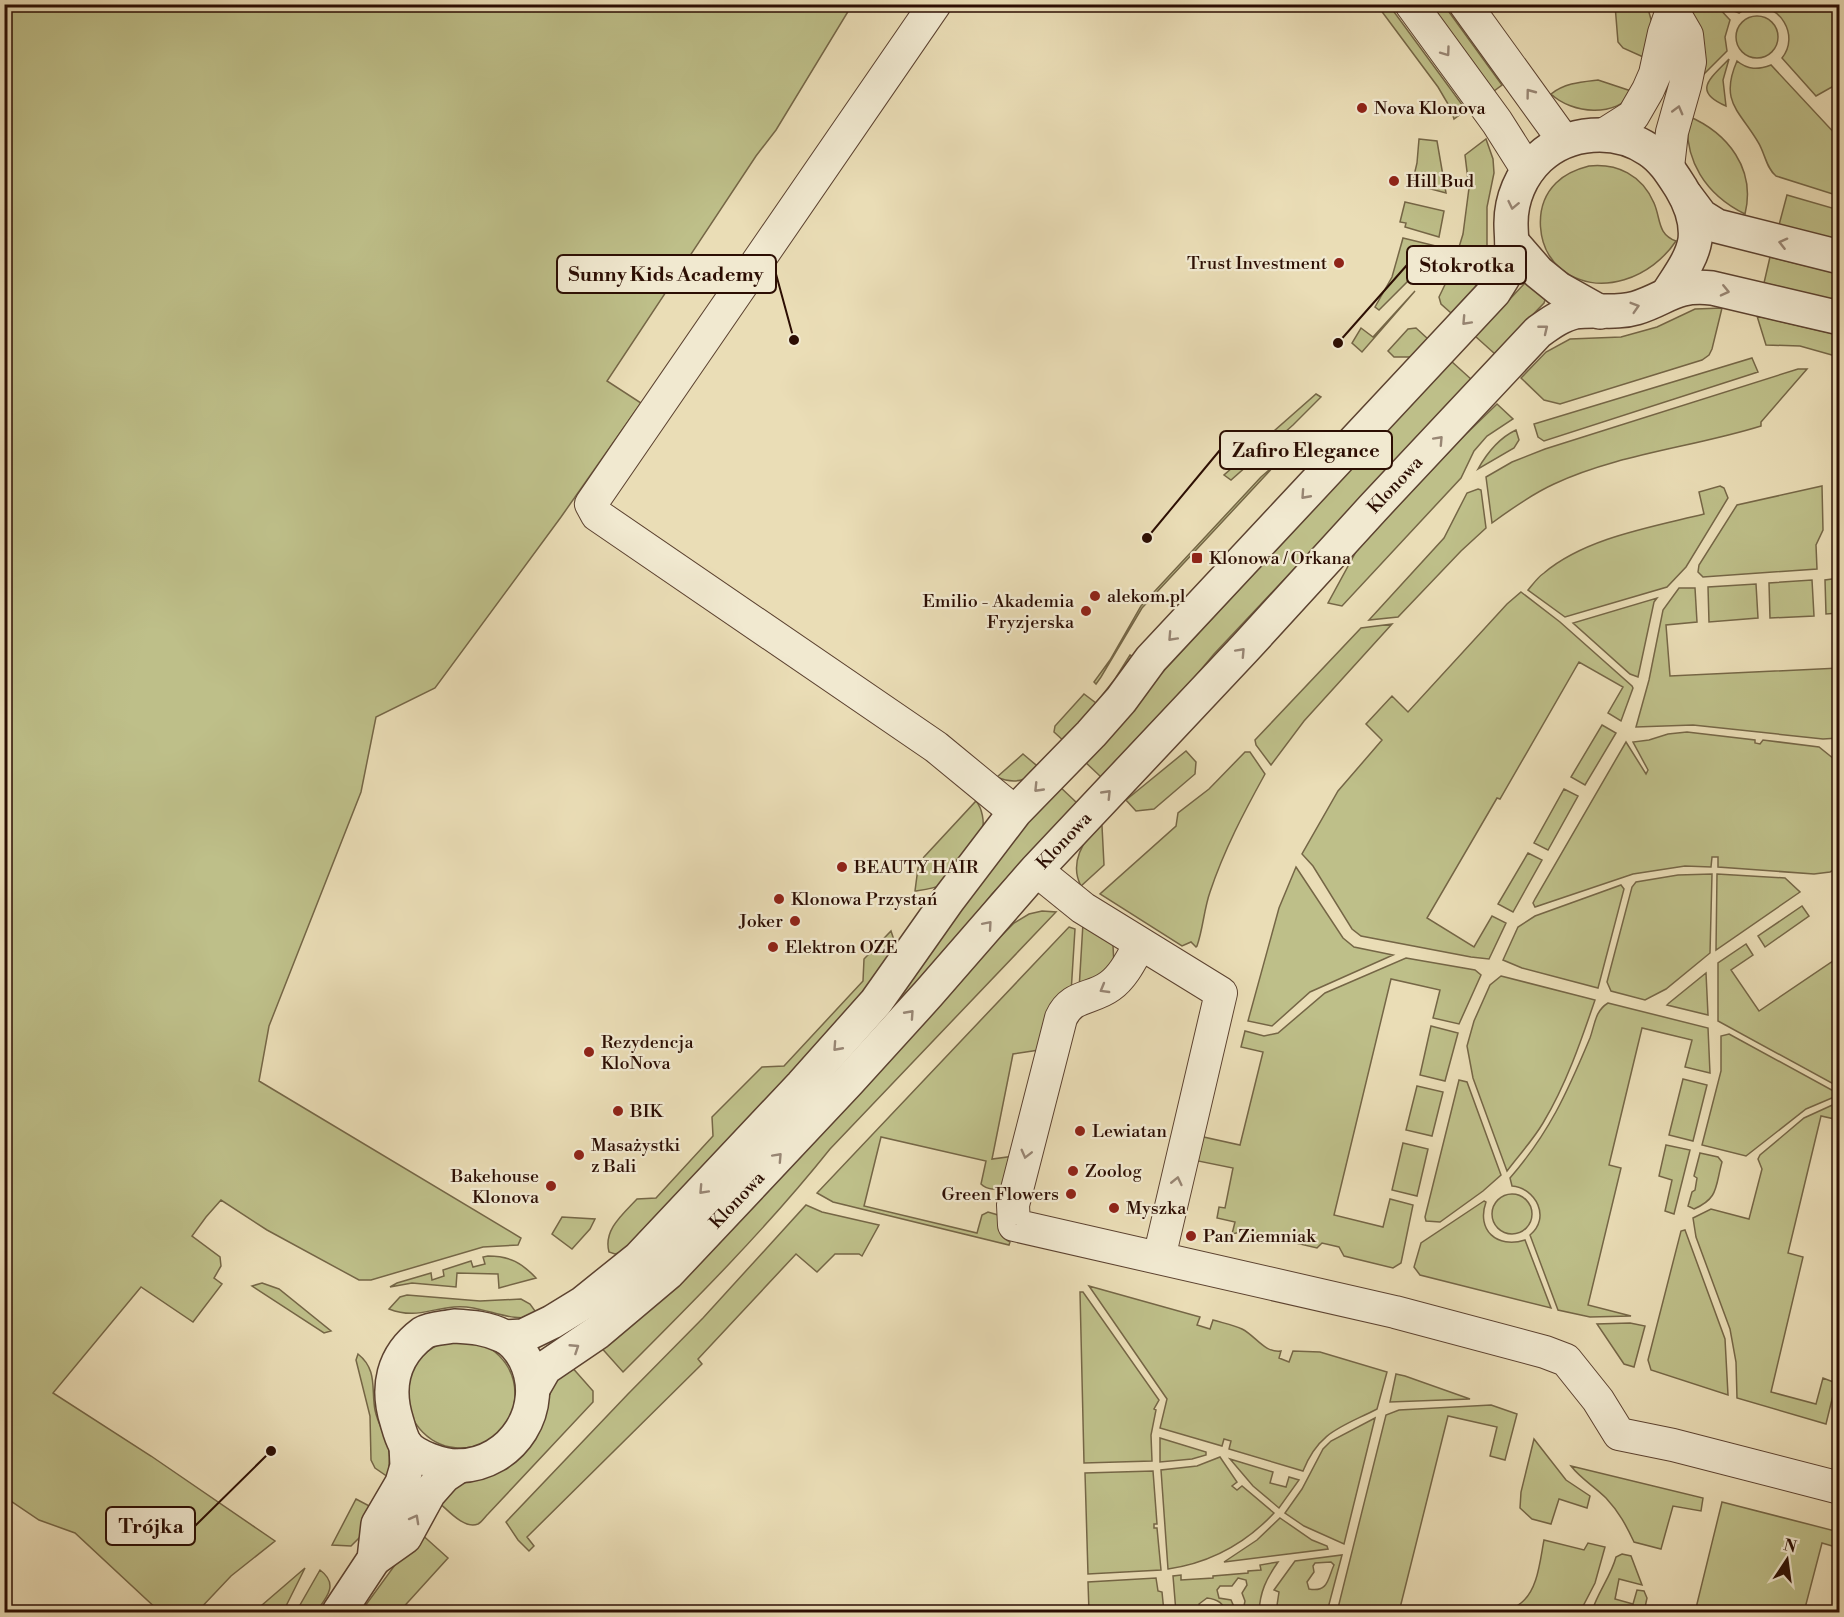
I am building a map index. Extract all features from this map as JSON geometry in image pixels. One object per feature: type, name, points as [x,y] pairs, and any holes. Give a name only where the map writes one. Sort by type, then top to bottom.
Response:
[{"type":"street","points":[[935,4],[591,504],[597,514],[936,747],[1015,812]]},
{"type":"street","points":[[1411,4],[1497,122],[1528,171]]},
{"type":"street","points":[[1465,4],[1564,141]]},
{"type":"street","points":[[1604,135],[1633,116],[1648,90],[1656,74],[1670,7]]},
{"type":"street","points":[[1668,167],[1672,132],[1690,62],[1687,34],[1670,7]]},
{"type":"street","points":[[1839,257],[1717,226],[1701,216],[1668,167],[1650,150],[1633,141],[1604,135],[1583,135],[1564,141],[1547,151],[1528,171],[1518,187],[1511,206],[1512,242],[1532,266],[1559,289],[1600,312],[1618,312],[1636,308],[1679,288],[1696,286],[1839,318]]},
{"type":"street","points":[[1668,293],[1690,256],[1695,239],[1695,222],[1686,196]]},
{"type":"street","name":"Klonowa","points":[[506,1336],[523,1336],[552,1322],[583,1303],[639,1258],[802,1085],[876,1002],[948,900],[1015,812],[1091,734],[1121,700],[1152,659],[1494,292],[1504,277],[1510,261],[1512,242]]},
{"type":"street","name":"Klonowa","points":[[534,1387],[545,1368],[598,1332],[668,1273],[872,1056],[1036,870],[1538,332],[1575,312],[1600,312]]},
{"type":"street","points":[[1036,870],[1083,908],[1221,993],[1159,1258]]},
{"type":"street","points":[[1140,944],[1122,975],[1110,986],[1074,1001],[1066,1007],[1061,1018],[1013,1205],[1014,1225],[1395,1312],[1545,1352],[1566,1360],[1598,1400],[1619,1434],[1673,1445],[1839,1488]]},
{"type":"street","points":[[374,1559],[378,1524],[402,1483],[407,1466],[406,1445],[391,1403],[391,1380],[399,1360],[425,1332],[454,1326],[482,1327],[506,1336],[521,1352],[534,1387],[526,1422],[508,1448],[493,1458],[476,1464],[459,1466],[443,1465],[429,1460],[406,1445]]},
{"type":"street","points":[[339,1612],[374,1559],[405,1537],[429,1493],[444,1476],[459,1466]]},
{"type":"green space","points":[[4,5],[852,5],[776,130],[756,156],[607,381],[641,403],[561,517],[435,688],[376,717],[361,792],[269,1026],[259,1081],[521,1238],[518,1245],[483,1247],[371,1280],[359,1280],[267,1230],[221,1200],[192,1236],[220,1257],[221,1266],[214,1278],[222,1284],[193,1322],[141,1287],[53,1393],[151,1456],[275,1541],[231,1576],[197,1612],[160,1612],[75,1533],[39,1520],[5,1497]]},
{"type":"green space","points":[[1377,5],[1389,5],[1466,110],[1454,119],[1438,87]]},
{"type":"green space","points":[[1431,5],[1444,5],[1502,85],[1494,91]]},
{"type":"green space","points":[[1615,5],[1647,5],[1652,23],[1650,60],[1623,48],[1618,42]]},
{"type":"green space","points":[[1690,5],[1716,5],[1730,20],[1725,37],[1727,51],[1698,80],[1697,27]]},
{"type":"green space","points":[[1727,5],[1839,5],[1839,83],[1816,96],[1782,58],[1789,40],[1788,31],[1779,15],[1762,7],[1750,7],[1739,13]]},
{"type":"green space","points":[[1757,16],[1772,22],[1778,37],[1772,52],[1757,58],[1742,52],[1736,37],[1742,22]]},
{"type":"green space","points":[[1729,59],[1723,80],[1726,106],[1709,95],[1707,90],[1711,78]]},
{"type":"green space","points":[[1737,61],[1753,68],[1771,65],[1839,138],[1839,196],[1776,176],[1773,173],[1731,96],[1732,75]]},
{"type":"green space","points":[[1598,80],[1634,92],[1616,106],[1594,110],[1570,106],[1551,94],[1568,85]]},
{"type":"green space","points":[[1688,116],[1715,132],[1736,154],[1746,182],[1745,214],[1719,197],[1700,174],[1689,147]]},
{"type":"green space","points":[[1419,139],[1437,141],[1446,193],[1412,184]]},
{"type":"green space","points":[[1486,139],[1493,159],[1494,173],[1487,207],[1487,256],[1475,287],[1451,313],[1441,304],[1439,297],[1452,270],[1463,234],[1469,188],[1465,155]]},
{"type":"green space","points":[[1589,166],[1619,169],[1636,178],[1649,193],[1663,230],[1676,241],[1653,265],[1624,280],[1608,283],[1576,278],[1561,269],[1553,260],[1542,239],[1541,215],[1549,192],[1563,177]]},
{"type":"green space","points":[[1787,195],[1839,210],[1839,240],[1779,225]]},
{"type":"green space","points":[[1405,202],[1444,211],[1439,237],[1405,227],[1406,223],[1400,222]]},
{"type":"green space","points":[[1403,238],[1436,246],[1425,274],[1414,268],[1408,281],[1379,310],[1375,307],[1392,277]]},
{"type":"green space","points":[[1770,257],[1839,274],[1839,301],[1764,283]]},
{"type":"green space","points":[[1525,283],[1530,283],[1546,297],[1544,303],[1495,354],[1475,336]]},
{"type":"green space","points":[[1415,291],[1362,352],[1352,343],[1361,328],[1373,337]]},
{"type":"green space","points":[[1722,308],[1712,349],[1709,355],[1702,360],[1560,404],[1544,400],[1521,378],[1546,352],[1570,339],[1621,337],[1657,327],[1695,309]]},
{"type":"green space","points":[[1757,316],[1839,335],[1839,357],[1800,346],[1766,345]]},
{"type":"green space","points":[[1416,328],[1428,339],[1411,357],[1394,357],[1388,351],[1408,329]]},
{"type":"green space","points":[[1752,358],[1758,372],[1544,441],[1538,437],[1534,424]]},
{"type":"green space","points":[[1451,361],[1472,380],[1101,777],[1082,759]]},
{"type":"green space","points":[[1798,369],[1807,369],[1761,422],[1761,426],[1630,458],[1579,474],[1538,492],[1492,523],[1486,477],[1512,462],[1545,449]]},
{"type":"green space","points":[[1316,394],[1321,397],[1231,480],[1224,475]]},
{"type":"green space","points":[[1497,404],[1513,419],[1487,436],[1474,451],[1461,478],[1342,606],[1328,603],[1358,548]]},
{"type":"green space","points":[[1516,430],[1519,440],[1514,448],[1478,469],[1494,446]]},
{"type":"green space","points":[[1277,463],[1142,608],[1096,684],[1094,682],[1110,660],[1141,606],[1261,477]]},
{"type":"green space","points":[[1720,486],[1724,488],[1728,498],[1686,567],[1667,587],[1565,617],[1528,590],[1542,575],[1561,561],[1599,542],[1704,514],[1699,492]]},
{"type":"green space","points":[[1822,486],[1823,530],[1816,545],[1817,569],[1703,577],[1698,572],[1699,565],[1737,505]]},
{"type":"green space","points":[[1481,490],[1486,528],[1398,617],[1369,620],[1444,538],[1467,493]]},
{"type":"green space","points":[[1839,578],[1839,613],[1826,614],[1825,580]]},
{"type":"green space","points":[[1812,580],[1814,616],[1770,618],[1769,583]]},
{"type":"green space","points":[[1756,584],[1758,618],[1709,622],[1708,587]]},
{"type":"green space","points":[[1679,588],[1695,588],[1697,622],[1666,625],[1670,676],[1839,668],[1839,738],[1823,739],[1693,725],[1636,727],[1649,680],[1663,610]]},
{"type":"green space","points":[[1521,592],[1560,622],[1632,686],[1621,721],[1608,713],[1623,687],[1579,662],[1500,799],[1497,798],[1427,918],[1474,947],[1492,916],[1506,923],[1489,959],[1361,936],[1352,929],[1313,866],[1302,854],[1338,791],[1382,740],[1366,724],[1392,696],[1408,712],[1507,604]]},
{"type":"green space","points":[[1657,598],[1654,602],[1638,677],[1630,674],[1573,623]]},
{"type":"green space","points":[[1392,624],[1304,721],[1271,765],[1256,745],[1255,740],[1361,628]]},
{"type":"green space","points":[[1130,655],[1132,656],[1113,688],[1066,743],[1054,732],[1055,726],[1084,694],[1096,703]]},
{"type":"green space","points":[[1602,725],[1616,733],[1585,785],[1571,777]]},
{"type":"green space","points":[[1687,732],[1755,740],[1755,743],[1760,744],[1763,740],[1819,747],[1839,763],[1839,867],[1830,872],[1814,874],[1718,867],[1718,857],[1712,857],[1711,867],[1685,866],[1633,874],[1535,907],[1533,903],[1535,899],[1626,742],[1646,774],[1648,770],[1633,742]]},
{"type":"green space","points":[[1186,751],[1196,762],[1195,774],[1154,809],[1136,811],[1126,800]]},
{"type":"green space","points":[[1245,752],[1250,752],[1265,774],[1222,861],[1208,899],[1197,946],[1191,942],[1182,946],[1100,894],[1176,826],[1178,813],[1209,789]]},
{"type":"green space","points":[[1023,754],[1042,770],[1015,781],[997,777]]},
{"type":"green space","points":[[1058,785],[1077,803],[992,894],[905,1003],[624,1283],[953,911]]},
{"type":"green space","points":[[1564,789],[1578,796],[1548,850],[1534,843]]},
{"type":"green space","points":[[976,801],[983,820],[980,836],[942,884],[915,891],[918,868],[924,857]]},
{"type":"green space","points":[[1100,824],[1104,865],[1081,886],[1077,860],[1088,837]]},
{"type":"green space","points":[[1528,853],[1542,860],[1513,912],[1498,904]]},
{"type":"green space","points":[[1296,867],[1343,938],[1354,947],[1393,955],[1310,992],[1272,1026],[1248,1021],[1279,908]]},
{"type":"green space","points":[[1712,874],[1710,953],[1666,989],[1645,1000],[1611,991],[1607,982],[1632,887],[1636,882],[1678,875]]},
{"type":"green space","points":[[1717,874],[1785,878],[1800,892],[1716,950]]},
{"type":"green space","points":[[1621,885],[1624,889],[1598,988],[1522,968],[1503,960],[1518,927],[1535,916]]},
{"type":"green space","points":[[1802,906],[1809,916],[1765,947],[1758,936]]},
{"type":"green space","points":[[1042,911],[1056,912],[830,1149],[730,1264],[623,1372],[598,1344],[1014,923],[1029,914]]},
{"type":"green space","points":[[1083,923],[1113,945],[1114,966],[1079,990]]},
{"type":"green space","points":[[1069,927],[1075,929],[1071,993],[1039,1050],[1013,1054],[992,1159],[1015,1156],[1004,1188],[992,1189],[981,1184],[986,1161],[881,1137],[864,1206],[977,1233],[982,1215],[988,1212],[998,1215],[1000,1233],[1010,1242],[1009,1245],[833,1202],[817,1193]]},
{"type":"green space","points":[[891,931],[898,952],[863,998],[622,1252],[615,1254],[609,1252],[609,1237],[620,1217],[637,1199],[656,1198],[713,1136],[712,1117],[762,1067],[784,1066],[863,981],[864,959]]},
{"type":"green space","points":[[1746,944],[1753,955],[1731,970],[1759,1011],[1839,957],[1839,1087],[1718,1021],[1718,963]]},
{"type":"green space","points":[[1406,958],[1475,970],[1481,975],[1459,1024],[1433,1018],[1440,990],[1391,979],[1334,1215],[1383,1227],[1390,1199],[1413,1205],[1401,1263],[1393,1268],[1344,1256],[1339,1247],[1322,1243],[1317,1248],[1245,1231],[1232,1234],[1235,1222],[1217,1218],[1219,1207],[1225,1208],[1233,1168],[1198,1161],[1199,1136],[1240,1145],[1263,1052],[1241,1047],[1245,1031],[1264,1036],[1278,1033],[1325,993]]},
{"type":"green space","points":[[1706,973],[1708,1015],[1667,1005],[1669,1003]]},
{"type":"green space","points":[[1501,976],[1595,1000],[1559,1094],[1535,1135],[1507,1171],[1473,1078],[1467,1046],[1474,1021],[1490,985]]},
{"type":"green space","points":[[1608,1003],[1708,1028],[1710,1073],[1685,1067],[1692,1040],[1642,1028],[1609,1165],[1621,1168],[1588,1305],[1631,1316],[1590,1317],[1558,1310],[1530,1235],[1539,1220],[1538,1205],[1528,1192],[1512,1186],[1510,1178],[1536,1145],[1556,1112],[1582,1058],[1598,1014]]},
{"type":"green space","points":[[1431,1026],[1458,1033],[1445,1081],[1420,1075]]},
{"type":"green space","points":[[1729,1034],[1839,1095],[1806,1109],[1746,1156],[1702,1145],[1721,1071],[1721,1036]]},
{"type":"green space","points":[[1683,1079],[1707,1085],[1693,1141],[1669,1135]]},
{"type":"green space","points":[[1459,1080],[1467,1082],[1501,1175],[1440,1222],[1426,1221],[1425,1217]]},
{"type":"green space","points":[[1417,1086],[1443,1092],[1432,1136],[1406,1130]]},
{"type":"green space","points":[[1839,1102],[1839,1120],[1821,1116],[1788,1253],[1803,1257],[1771,1392],[1816,1404],[1823,1378],[1836,1383],[1826,1424],[1737,1398],[1736,1362],[1730,1329],[1696,1237],[1693,1218],[1711,1209],[1749,1219],[1762,1169],[1758,1159],[1760,1155],[1804,1118]]},
{"type":"green space","points":[[1403,1143],[1428,1149],[1417,1196],[1392,1190]]},
{"type":"green space","points":[[1666,1145],[1690,1150],[1674,1214],[1665,1211],[1672,1180],[1659,1176]]},
{"type":"green space","points":[[1700,1153],[1718,1157],[1722,1162],[1715,1191],[1708,1201],[1694,1209],[1688,1206],[1692,1192],[1695,1190],[1697,1178],[1694,1176]]},
{"type":"green space","points":[[1512,1194],[1520,1195],[1526,1200],[1531,1206],[1531,1222],[1526,1228],[1520,1233],[1512,1234],[1504,1233],[1498,1228],[1493,1222],[1492,1214],[1493,1206],[1498,1200],[1504,1195]]},
{"type":"green space","points":[[1484,1201],[1486,1202],[1484,1221],[1491,1235],[1506,1242],[1525,1240],[1551,1308],[1420,1275],[1414,1267],[1421,1243]]},
{"type":"green space","points":[[806,1205],[822,1212],[879,1225],[862,1256],[835,1254],[817,1272],[796,1254],[698,1359],[702,1364],[527,1537],[534,1546],[529,1551],[506,1522],[703,1318]]},
{"type":"green space","points":[[562,1217],[595,1219],[590,1229],[572,1249],[552,1234]]},
{"type":"green space","points":[[1685,1230],[1725,1339],[1728,1395],[1651,1370],[1648,1360],[1681,1231]]},
{"type":"green space","points":[[483,1257],[515,1261],[536,1278],[499,1288],[498,1274],[457,1273],[456,1287],[412,1283],[390,1287],[431,1273],[432,1280],[444,1276],[443,1270],[471,1261],[473,1267],[485,1264]]},
{"type":"green space","points":[[262,1283],[279,1289],[331,1331],[324,1333],[252,1286]]},
{"type":"green space","points":[[1089,1286],[1200,1317],[1197,1325],[1210,1329],[1213,1320],[1239,1328],[1265,1347],[1281,1351],[1279,1358],[1289,1362],[1293,1351],[1320,1352],[1387,1372],[1377,1409],[1342,1426],[1324,1439],[1316,1447],[1303,1471],[1229,1449],[1231,1441],[1224,1439],[1222,1446],[1160,1428],[1167,1399]]},
{"type":"green space","points":[[1080,1292],[1083,1292],[1159,1400],[1154,1409],[1156,1410],[1151,1435],[1152,1461],[1084,1463]]},
{"type":"green space","points":[[407,1295],[480,1301],[521,1299],[530,1304],[538,1315],[517,1318],[465,1307],[422,1313],[398,1312],[389,1309],[400,1297]]},
{"type":"green space","points":[[1630,1323],[1645,1326],[1634,1367],[1624,1364],[1597,1324]]},
{"type":"green space","points":[[461,1340],[482,1344],[499,1356],[511,1373],[515,1394],[511,1415],[499,1432],[482,1444],[461,1448],[440,1444],[423,1432],[411,1415],[407,1394],[411,1373],[423,1356],[440,1344]]},
{"type":"green space","points":[[358,1354],[371,1373],[376,1414],[388,1446],[388,1477],[375,1468],[371,1460],[370,1416],[356,1360]]},
{"type":"green space","points":[[570,1365],[593,1391],[593,1402],[481,1522],[473,1525],[456,1518],[437,1501],[545,1408],[554,1385]]},
{"type":"green space","points":[[1396,1374],[1405,1376],[1470,1399],[1390,1402]]},
{"type":"green space","points":[[1491,1405],[1517,1414],[1505,1460],[1490,1456],[1497,1427],[1448,1416],[1399,1612],[1337,1612],[1386,1415],[1399,1410]]},
{"type":"green space","points":[[1375,1418],[1344,1544],[1304,1526],[1285,1513],[1302,1489],[1323,1449],[1331,1441]]},
{"type":"green space","points":[[1160,1438],[1206,1452],[1206,1455],[1192,1459],[1160,1462]]},
{"type":"green space","points":[[1534,1439],[1566,1480],[1590,1496],[1587,1508],[1559,1499],[1551,1524],[1532,1519],[1520,1508],[1521,1492]]},
{"type":"green space","points":[[1220,1457],[1237,1482],[1232,1486],[1237,1490],[1242,1486],[1274,1513],[1251,1534],[1226,1550],[1198,1562],[1168,1569],[1161,1470],[1197,1466]]},
{"type":"green space","points":[[1230,1459],[1273,1472],[1270,1483],[1286,1487],[1289,1477],[1299,1480],[1279,1508],[1253,1486]]},
{"type":"green space","points":[[1571,1466],[1703,1498],[1701,1511],[1673,1506],[1661,1549],[1634,1542],[1611,1503]]},
{"type":"green space","points":[[1153,1471],[1157,1524],[1154,1524],[1154,1528],[1157,1528],[1161,1570],[1088,1574],[1085,1473]]},
{"type":"green space","points":[[356,1499],[375,1509],[361,1536],[351,1546],[332,1545]]},
{"type":"green space","points":[[1722,1502],[1839,1532],[1839,1548],[1822,1543],[1804,1612],[1695,1612]]},
{"type":"green space","points":[[1280,1518],[1312,1540],[1327,1546],[1328,1549],[1224,1562],[1257,1540]]},
{"type":"green space","points":[[419,1532],[448,1558],[399,1612],[364,1612],[365,1606]]},
{"type":"green space","points":[[1544,1540],[1584,1550],[1588,1543],[1605,1547],[1595,1583],[1580,1612],[1505,1612],[1519,1605],[1535,1583]]},
{"type":"green space","points":[[1622,1554],[1631,1556],[1642,1585],[1619,1579],[1615,1599],[1633,1604],[1637,1590],[1644,1591],[1647,1598],[1644,1612],[1592,1611],[1616,1557]]},
{"type":"green space","points":[[1342,1555],[1327,1612],[1312,1609],[1310,1612],[1276,1612],[1279,1592],[1274,1590],[1295,1561]],"holes":[[[1331,1562],[1334,1565],[1324,1586],[1316,1590],[1309,1589],[1307,1582],[1314,1572],[1315,1563]]]},
{"type":"green space","points":[[1278,1562],[1264,1586],[1259,1612],[1225,1612],[1219,1602],[1207,1598],[1199,1604],[1200,1612],[1176,1612],[1173,1576],[1181,1575],[1181,1580],[1213,1578],[1213,1576],[1261,1570],[1260,1565]],"holes":[[[1238,1578],[1246,1580],[1247,1585],[1242,1593],[1244,1606],[1235,1609],[1231,1600],[1219,1598],[1217,1590],[1220,1586],[1232,1586]]]},
{"type":"green space","points":[[305,1568],[283,1612],[254,1612]]},
{"type":"green space","points":[[320,1570],[329,1580],[327,1596],[316,1612],[296,1612]]},
{"type":"green space","points":[[1156,1578],[1158,1591],[1162,1592],[1164,1612],[1089,1612],[1088,1582]]},
{"type":"place","name":"Nova Klonova","points":[[1362,108]]},
{"type":"place","name":"Hill Bud","points":[[1394,181]]},
{"type":"place","name":"Trust Investment","points":[[1339,263]]},
{"type":"place","name":"Sunny Kids Academy","points":[[794,340]]},
{"type":"place","name":"Stokrotka","points":[[1338,343]]},
{"type":"place","name":"Zafiro Elegance","points":[[1147,538]]},
{"type":"place","name":"Klonowa / Orkana","points":[[1197,558]]},
{"type":"place","name":"alekom.pl","points":[[1095,596]]},
{"type":"place","name":"Emilio - Akademia Fryzjerska","points":[[1086,611]]},
{"type":"place","name":"BEAUTY HAIR","points":[[842,867]]},
{"type":"place","name":"Klonowa Przystań","points":[[779,899]]},
{"type":"place","name":"Joker","points":[[795,921]]},
{"type":"place","name":"Elektron OZE","points":[[773,947]]},
{"type":"place","name":"Rezydencja KloNova","points":[[589,1052]]},
{"type":"place","name":"BIK","points":[[618,1111]]},
{"type":"place","name":"Lewiatan","points":[[1080,1131]]},
{"type":"place","name":"Masażystki z Bali","points":[[579,1155]]},
{"type":"place","name":"Zoolog","points":[[1073,1171]]},
{"type":"place","name":"Bakehouse Klonova","points":[[551,1186]]},
{"type":"place","name":"Green Flowers","points":[[1071,1194]]},
{"type":"place","name":"Myszka","points":[[1114,1208]]},
{"type":"place","name":"Pan Ziemniak","points":[[1191,1236]]},
{"type":"place","name":"Trójka","points":[[271,1451]]}]
